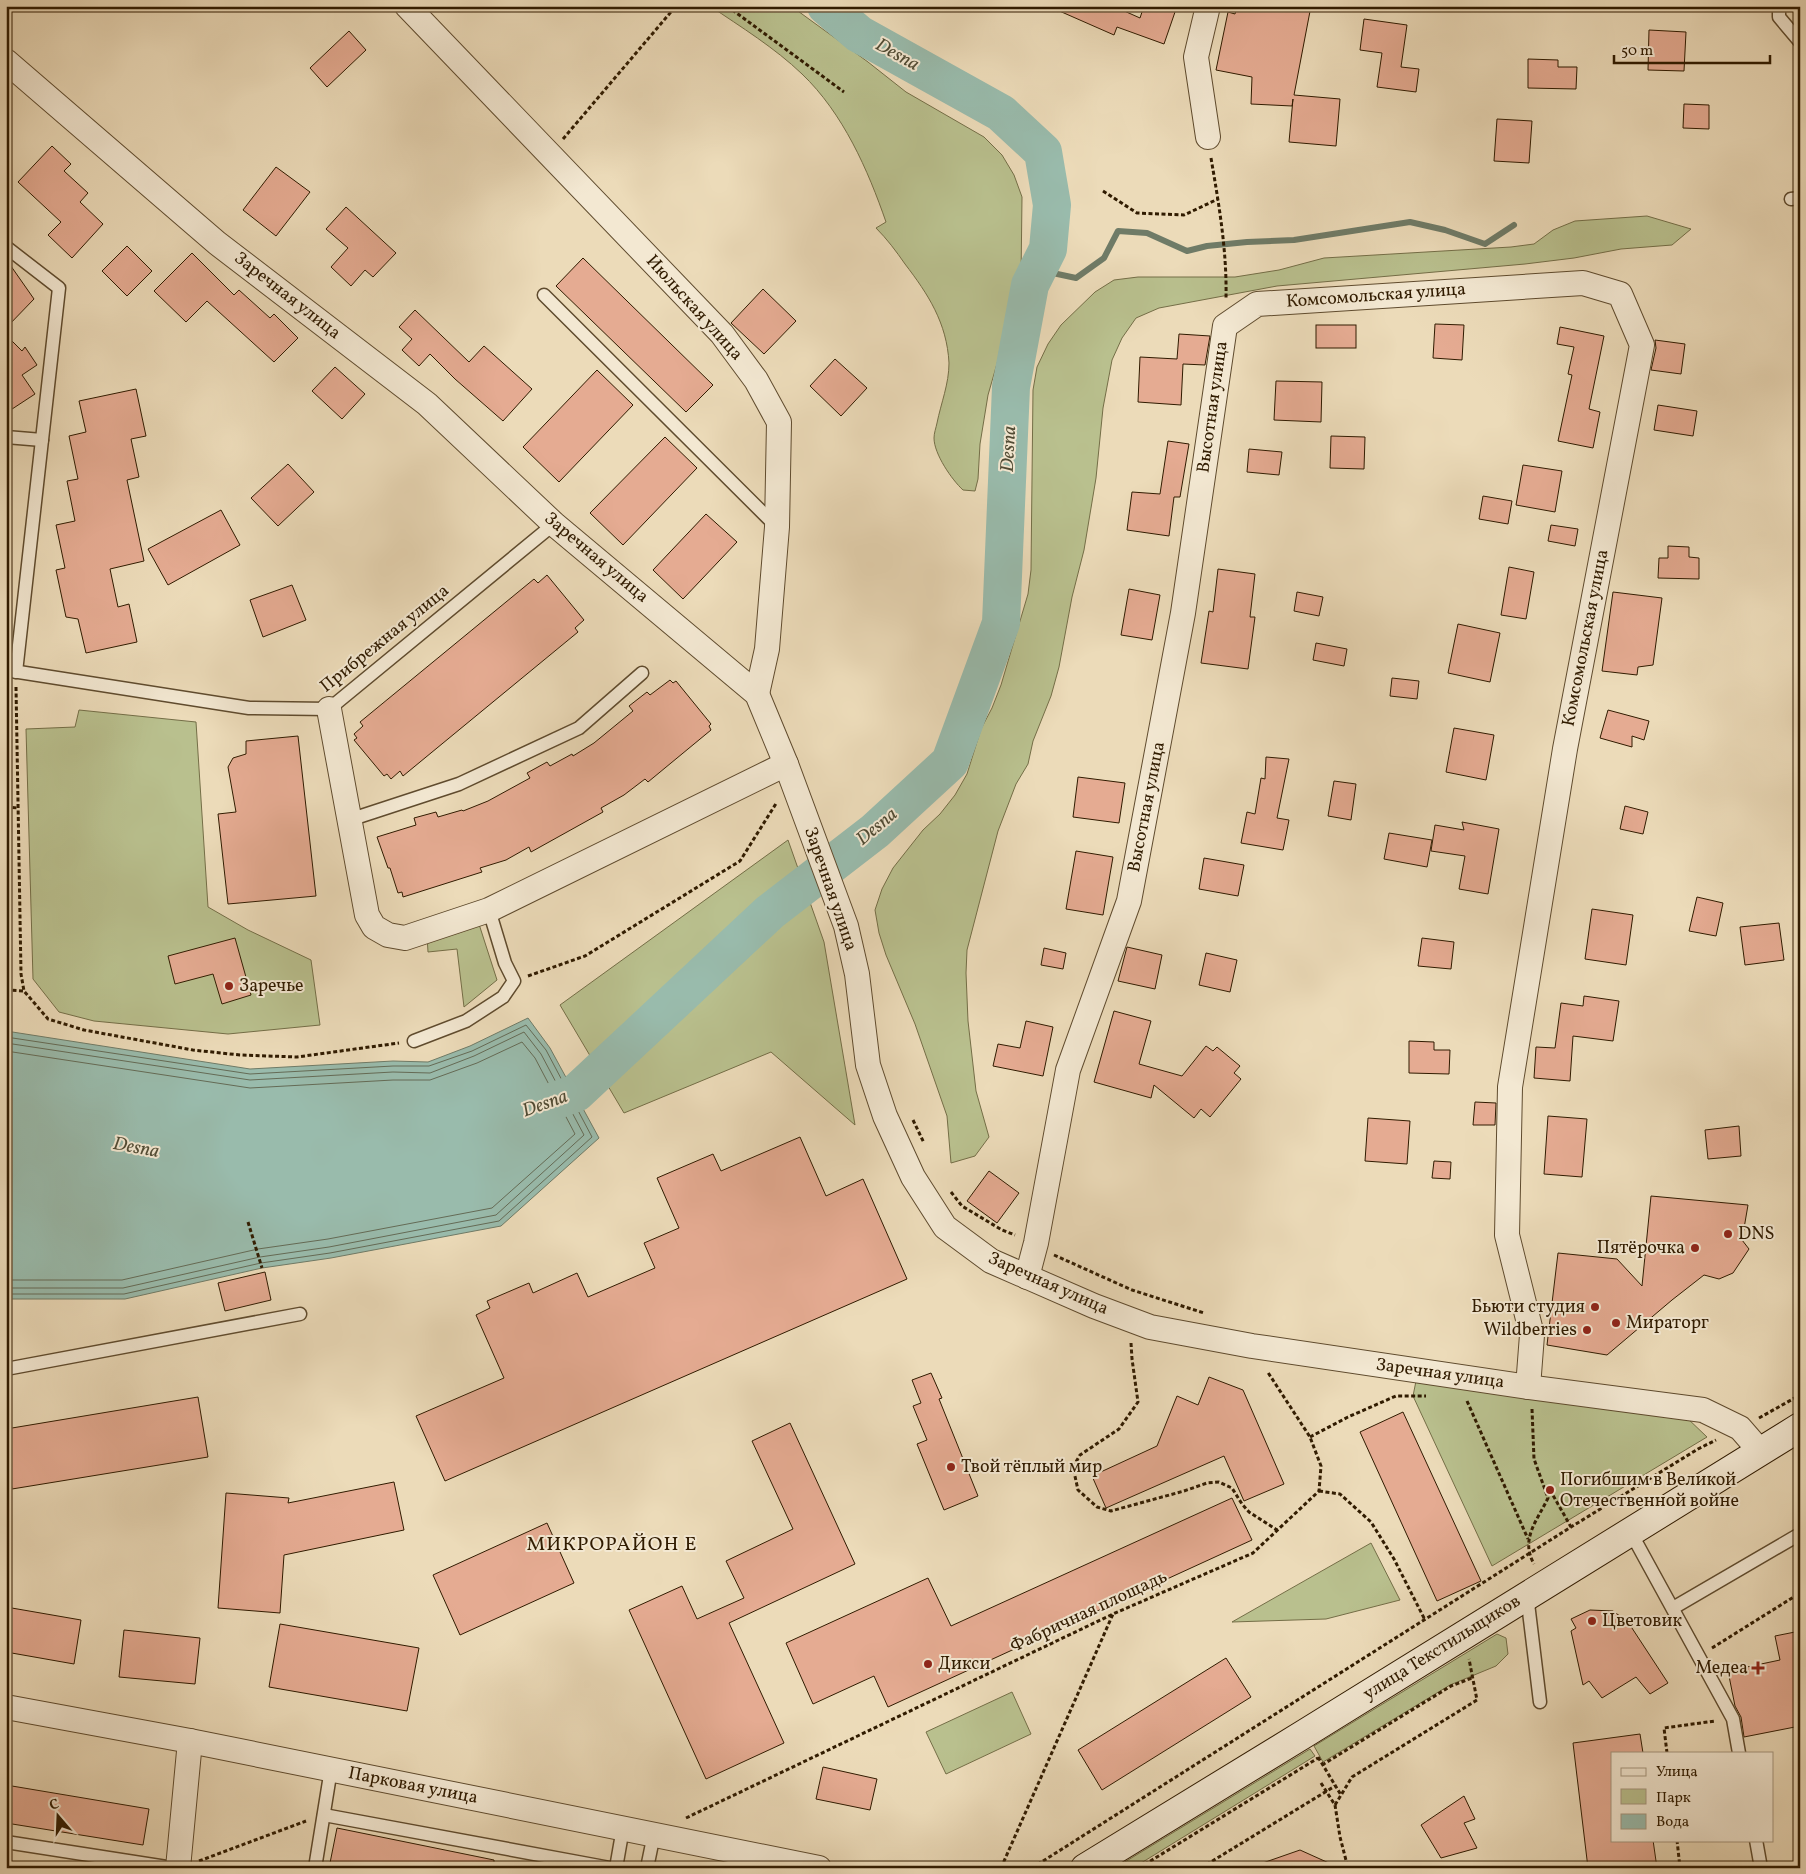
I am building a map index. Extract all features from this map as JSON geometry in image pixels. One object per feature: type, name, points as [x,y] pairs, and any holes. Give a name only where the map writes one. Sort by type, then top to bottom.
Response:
[{"type":"main road","name":"улица Текстильщиков","points":[[1084,1868],[1800,1427]]},
{"type":"street","name":"Июльская улица","points":[[407,6],[722,334],[756,380],[779,422],[777,526],[767,650],[757,694]]},
{"type":"street","points":[[1208,6],[1196,57],[1208,137]]},
{"type":"street","name":"Заречная улица","points":[[6,61],[217,243],[426,404],[554,524],[757,694],[786,764],[846,926],[857,974],[868,1066],[885,1116],[913,1177],[945,1228],[991,1262],[1094,1306],[1150,1327],[1252,1346],[1458,1377],[1703,1410],[1740,1428],[1760,1451]]},
{"type":"street","name":"Комсомольская улица","points":[[1225,326],[1257,304],[1583,283],[1620,294],[1642,345],[1565,749],[1510,1087],[1507,1235],[1532,1335],[1528,1387]]},
{"type":"street","name":"Высотная улица","points":[[1027,1277],[1036,1243],[1068,1070],[1129,901],[1183,613],[1225,326]]},
{"type":"street","points":[[329,709],[367,914],[374,927],[388,935],[405,938],[489,910],[786,764]]},
{"type":"street","name":"Парковая улица","points":[[6,1706],[331,1769],[819,1868]]},
{"type":"street","points":[[188,1864],[190,1741]]},
{"type":"lane","points":[[1779,6],[1779,17],[1800,42]]},
{"type":"lane","points":[[6,247],[59,288],[42,440],[11,671]]},
{"type":"lane","points":[[544,295],[777,526]]},
{"type":"lane","points":[[6,436],[42,440]]},
{"type":"lane","name":"Прибрежная улица","points":[[11,671],[249,708],[329,709],[554,524]]},
{"type":"lane","points":[[349,820],[459,784],[579,728],[642,673]]},
{"type":"lane","points":[[414,1040],[466,1021],[503,997],[514,981],[505,963],[489,910]]},
{"type":"lane","points":[[6,1369],[300,1314]]},
{"type":"lane","points":[[1630,1531],[1733,1719],[1739,1752]]},
{"type":"lane","points":[[1672,1608],[1800,1534]]},
{"type":"lane","points":[[1527,1595],[1540,1702]]},
{"type":"lane","points":[[315,1868],[331,1769]]},
{"type":"lane","points":[[324,1815],[610,1868]]},
{"type":"lane","points":[[616,1868],[623,1828]]},
{"type":"lane","points":[[647,1868],[654,1834]]},
{"type":"lane","points":[[6,1842],[173,1868]]},
{"type":"lane","points":[[1756,1842],[1761,1868]]},
{"type":"path","points":[[549,154],[676,6]]},
{"type":"path","points":[[726,6],[844,92]]},
{"type":"path","points":[[1208,137],[1226,265],[1225,326]]},
{"type":"path","points":[[1103,191],[1137,213],[1184,215],[1218,199]]},
{"type":"path","points":[[11,671],[18,808],[20,974],[24,991],[48,1019],[84,1030],[193,1050],[240,1055],[296,1057],[414,1040]]},
{"type":"path","points":[[514,981],[585,956],[740,861],[780,797],[782,806]]},
{"type":"path","points":[[6,807],[18,808]]},
{"type":"path","points":[[6,990],[24,991]]},
{"type":"path","points":[[908,1112],[918,1126],[924,1144]]},
{"type":"path","points":[[951,1191],[962,1206],[1002,1230],[1036,1243],[1060,1258],[1132,1290],[1208,1314]]},
{"type":"path","points":[[248,1222],[262,1268]]},
{"type":"path","points":[[1131,1336],[1138,1402],[1119,1429],[1080,1454],[1073,1467],[1078,1490],[1097,1507],[1111,1511],[1184,1491],[1207,1482],[1219,1482],[1232,1488],[1249,1512],[1277,1530]]},
{"type":"path","points":[[1252,1346],[1310,1437],[1321,1466],[1319,1491],[1340,1494],[1371,1522],[1394,1559],[1425,1620]]},
{"type":"path","points":[[1458,1377],[1484,1443],[1528,1540],[1528,1554],[1536,1568]]},
{"type":"path","points":[[1528,1387],[1534,1415],[1534,1459],[1548,1498],[1528,1540]]},
{"type":"path","points":[[1032,1868],[1571,1527],[1698,1449],[1774,1411],[1800,1395]]},
{"type":"path","points":[[1310,1437],[1348,1417],[1396,1396],[1428,1396]]},
{"type":"path","points":[[1550,1490],[1571,1527]]},
{"type":"path","name":"Фабричная площадь","points":[[654,1834],[1113,1614],[1253,1553],[1319,1491]]},
{"type":"path","points":[[1699,1656],[1800,1593]]},
{"type":"path","points":[[1001,1868],[1113,1614]]},
{"type":"path","points":[[1334,1805],[1352,1777],[1477,1700],[1468,1655]]},
{"type":"path","points":[[1322,1765],[1451,1686],[1472,1678]]},
{"type":"path","points":[[1667,1752],[1664,1728],[1733,1719]]},
{"type":"path","points":[[1304,1734],[1341,1795]]},
{"type":"path","points":[[1139,1868],[1318,1758]]},
{"type":"path","points":[[1321,1783],[1334,1805],[1348,1868]]},
{"type":"path","points":[[1201,1868],[1335,1786]]},
{"type":"path","points":[[188,1864],[324,1815]]},
{"type":"path","points":[[1677,1842],[1680,1868]]},
{"type":"path","points":[[6,1864],[11,1868]]},
{"type":"green space","points":[[710,6],[791,6],[906,92],[984,137],[1002,155],[1014,175],[1022,197],[1021,280],[988,395],[975,491],[963,490],[959,486],[944,466],[935,444],[934,434],[949,371],[945,335],[929,298],[891,245],[876,228],[886,222],[871,182],[853,143],[817,89],[792,64]]},
{"type":"green space","points":[[1647,216],[1691,229],[1672,245],[1621,249],[1574,258],[1525,264],[1277,286],[1159,308],[1136,318],[1122,338],[1112,360],[1103,408],[1096,478],[1084,550],[1072,597],[1059,667],[1051,696],[1033,741],[1028,764],[1016,784],[998,831],[967,950],[968,1021],[976,1091],[989,1137],[975,1156],[951,1163],[947,1116],[915,1024],[886,955],[879,933],[875,910],[882,889],[893,868],[923,830],[940,814],[955,795],[967,774],[981,729],[1001,685],[1028,594],[1031,570],[1033,390],[1037,367],[1048,344],[1061,325],[1095,292],[1114,280],[1138,277],[1235,277],[1279,270],[1324,258],[1511,247],[1534,244],[1553,230],[1575,221]]},
{"type":"green space","points":[[79,710],[196,722],[208,907],[248,930],[311,960],[320,1025],[228,1034],[94,1021],[59,1012],[33,979],[26,729],[75,727]]},
{"type":"green space","points":[[788,840],[824,942],[855,1125],[771,1052],[624,1113],[560,1005]]},
{"type":"green space","points":[[478,921],[497,980],[464,1007],[457,949],[428,952],[427,936]]},
{"type":"green space","points":[[1417,1376],[1685,1416],[1707,1437],[1492,1566],[1413,1396]]},
{"type":"green space","points":[[1371,1543],[1400,1600],[1326,1619],[1232,1622]]},
{"type":"green space","points":[[1497,1634],[1506,1638],[1508,1654],[1496,1666],[1450,1685],[1323,1762],[1314,1746]]},
{"type":"green space","points":[[1012,1692],[1031,1734],[946,1774],[926,1732]]},
{"type":"green space","points":[[1310,1749],[1315,1756],[1133,1868],[1115,1868]]},
{"type":"water","points":[[528,1018],[550,1048],[599,1138],[501,1226],[331,1258],[262,1268],[125,1299],[6,1299],[6,1031],[250,1069],[393,1061],[428,1062],[470,1046]]},
{"type":"building","points":[[1048,6],[1113,6],[1140,18],[1144,6],[1158,6],[1175,12],[1164,44],[1117,27],[1114,35]]},
{"type":"building","points":[[1237,6],[1311,6],[1294,95],[1340,99],[1336,146],[1289,142],[1293,99],[1292,106],[1251,104],[1252,77],[1216,70],[1228,12],[1235,14]]},
{"type":"building","points":[[1364,19],[1407,25],[1401,67],[1419,69],[1416,92],[1377,87],[1382,53],[1360,50]]},
{"type":"building","points":[[1649,30],[1686,32],[1684,71],[1648,70]]},
{"type":"building","points":[[349,31],[366,50],[327,87],[310,68]]},
{"type":"building","points":[[1528,59],[1558,60],[1558,67],[1577,67],[1576,89],[1528,88]]},
{"type":"building","points":[[1684,104],[1709,105],[1709,129],[1683,128]]},
{"type":"building","points":[[1497,119],[1532,121],[1529,163],[1494,161]]},
{"type":"building","points":[[52,146],[71,164],[64,171],[88,193],[80,202],[103,224],[72,258],[48,235],[61,222],[18,182]]},
{"type":"building","points":[[276,167],[310,192],[276,236],[243,210]]},
{"type":"building","points":[[346,207],[396,253],[373,277],[365,270],[351,286],[331,267],[348,248],[326,229]]},
{"type":"building","points":[[127,246],[152,271],[127,296],[102,271]]},
{"type":"building","points":[[192,253],[234,295],[239,290],[270,318],[274,314],[298,338],[274,362],[207,301],[186,322],[154,291]]},
{"type":"building","points":[[583,258],[713,385],[686,412],[556,286]]},
{"type":"building","points":[[6,259],[34,299],[6,328]]},
{"type":"building","points":[[763,289],[796,321],[764,354],[731,323]]},
{"type":"building","points":[[415,310],[469,362],[484,346],[532,389],[503,421],[455,379],[430,354],[419,366],[402,350],[412,339],[399,327]]},
{"type":"building","points":[[1435,324],[1464,325],[1462,360],[1433,358]]},
{"type":"building","points":[[1316,325],[1356,325],[1356,348],[1316,348]]},
{"type":"building","points":[[1560,327],[1604,336],[1589,409],[1600,412],[1593,448],[1558,441],[1572,375],[1568,374],[1574,347],[1557,344]]},
{"type":"building","points":[[1179,334],[1210,336],[1205,365],[1183,364],[1181,405],[1138,402],[1140,357],[1177,359]]},
{"type":"building","points":[[6,335],[22,351],[25,347],[37,365],[22,375],[35,394],[6,413]]},
{"type":"building","points":[[1655,340],[1685,344],[1681,374],[1651,370],[1656,348]]},
{"type":"building","points":[[835,359],[867,388],[841,416],[810,386]]},
{"type":"building","points":[[335,367],[365,394],[342,419],[312,391]]},
{"type":"building","points":[[597,370],[633,405],[559,482],[523,447]]},
{"type":"building","points":[[1276,381],[1322,382],[1321,422],[1274,420]]},
{"type":"building","points":[[136,389],[146,436],[131,439],[139,477],[127,480],[144,561],[110,569],[118,607],[129,604],[137,642],[86,653],[78,619],[66,617],[56,570],[65,568],[56,525],[75,521],[67,481],[78,479],[69,436],[86,432],[79,401]]},
{"type":"building","points":[[1658,405],[1697,411],[1693,436],[1654,430]]},
{"type":"building","points":[[1331,436],[1365,437],[1364,469],[1330,468]]},
{"type":"building","points":[[665,437],[697,468],[623,545],[590,513]]},
{"type":"building","points":[[1168,441],[1189,444],[1180,497],[1174,497],[1169,536],[1127,530],[1132,492],[1160,494]]},
{"type":"building","points":[[1249,449],[1282,452],[1279,475],[1247,472]]},
{"type":"building","points":[[288,464],[314,492],[278,526],[251,498]]},
{"type":"building","points":[[1523,465],[1562,471],[1555,512],[1516,505]]},
{"type":"building","points":[[1483,496],[1512,501],[1508,524],[1479,519]]},
{"type":"building","points":[[221,510],[240,545],[168,585],[148,549]]},
{"type":"building","points":[[706,514],[737,542],[683,599],[653,570]]},
{"type":"building","points":[[1551,525],[1578,529],[1575,546],[1548,541]]},
{"type":"building","points":[[1668,546],[1689,547],[1689,557],[1699,558],[1699,579],[1658,578],[1659,558],[1668,558]]},
{"type":"building","points":[[1509,567],[1534,572],[1526,619],[1501,615]]},
{"type":"building","points":[[1218,569],[1255,574],[1250,617],[1255,617],[1248,669],[1201,663],[1209,611],[1213,612]]},
{"type":"building","points":[[547,575],[584,620],[575,628],[578,632],[403,776],[400,771],[391,779],[387,774],[384,776],[354,740],[357,738],[354,734],[363,726],[360,722],[534,579],[538,583]]},
{"type":"building","points":[[292,585],[306,620],[263,637],[250,600]]},
{"type":"building","points":[[1129,589],[1160,595],[1152,640],[1121,635]]},
{"type":"building","points":[[1297,592],[1323,597],[1319,616],[1294,611]]},
{"type":"building","points":[[1613,592],[1662,598],[1653,665],[1638,667],[1637,675],[1602,671]]},
{"type":"building","points":[[1458,624],[1500,633],[1490,682],[1448,673]]},
{"type":"building","points":[[1316,643],[1347,649],[1344,666],[1313,660]]},
{"type":"building","points":[[1392,678],[1419,681],[1417,699],[1390,696]]},
{"type":"building","points":[[670,680],[673,683],[676,681],[711,724],[709,726],[711,730],[648,782],[645,779],[624,795],[601,808],[603,812],[531,852],[529,847],[506,860],[480,868],[482,872],[403,897],[402,892],[398,893],[377,837],[416,825],[414,818],[436,812],[438,817],[463,811],[488,801],[530,778],[527,773],[547,762],[550,766],[572,754],[573,756],[594,743],[633,711],[629,706],[647,692],[650,695]]},
{"type":"building","points":[[1608,710],[1649,721],[1644,740],[1632,736],[1632,747],[1600,738]]},
{"type":"building","points":[[1454,728],[1494,735],[1486,780],[1446,772]]},
{"type":"building","points":[[298,736],[316,896],[228,904],[218,814],[236,812],[228,767],[233,758],[246,754],[246,741]]},
{"type":"building","points":[[1266,757],[1289,759],[1277,818],[1289,820],[1283,850],[1241,843],[1247,812],[1255,814],[1261,778],[1265,779]]},
{"type":"building","points":[[1078,777],[1125,783],[1119,823],[1073,817]]},
{"type":"building","points":[[1334,781],[1356,784],[1351,820],[1328,816]]},
{"type":"building","points":[[1625,806],[1648,812],[1643,834],[1620,829]]},
{"type":"building","points":[[1462,822],[1499,829],[1488,894],[1459,889],[1465,856],[1431,851],[1435,825],[1464,830]]},
{"type":"building","points":[[1389,833],[1432,840],[1427,867],[1384,859]]},
{"type":"building","points":[[1076,851],[1113,857],[1103,915],[1066,909]]},
{"type":"building","points":[[1204,858],[1244,865],[1238,896],[1199,889]]},
{"type":"building","points":[[1697,897],[1723,903],[1716,936],[1689,931]]},
{"type":"building","points":[[1592,909],[1633,915],[1626,965],[1585,959]]},
{"type":"building","points":[[1779,923],[1784,960],[1745,965],[1740,927]]},
{"type":"building","points":[[235,938],[251,995],[222,1004],[213,974],[175,984],[168,956]]},
{"type":"building","points":[[1422,938],[1454,942],[1451,969],[1418,966]]},
{"type":"building","points":[[1127,947],[1162,955],[1155,989],[1118,981]]},
{"type":"building","points":[[1044,948],[1066,953],[1063,969],[1041,965]]},
{"type":"building","points":[[1206,953],[1237,960],[1230,992],[1199,985]]},
{"type":"building","points":[[1584,996],[1619,1001],[1613,1041],[1573,1036],[1570,1081],[1534,1078],[1536,1047],[1555,1048],[1561,1003],[1583,1006]]},
{"type":"building","points":[[1114,1011],[1151,1021],[1139,1064],[1182,1076],[1206,1046],[1213,1051],[1217,1047],[1240,1066],[1234,1073],[1241,1079],[1210,1117],[1201,1109],[1194,1118],[1154,1085],[1151,1098],[1094,1082]]},
{"type":"building","points":[[1026,1021],[1053,1027],[1043,1076],[993,1066],[998,1044],[1020,1048]]},
{"type":"building","points":[[1409,1041],[1434,1042],[1434,1050],[1450,1050],[1449,1074],[1409,1073]]},
{"type":"building","points":[[1475,1102],[1496,1103],[1495,1125],[1473,1125]]},
{"type":"building","points":[[1548,1116],[1587,1119],[1582,1177],[1544,1174]]},
{"type":"building","points":[[1368,1118],[1410,1121],[1407,1164],[1365,1161]]},
{"type":"building","points":[[1739,1126],[1741,1156],[1708,1159],[1705,1130]]},
{"type":"building","points":[[800,1137],[826,1196],[863,1179],[907,1279],[445,1481],[416,1416],[504,1378],[476,1315],[490,1308],[487,1301],[529,1283],[533,1293],[577,1273],[588,1297],[655,1268],[644,1243],[679,1228],[657,1178],[713,1154],[721,1171]]},
{"type":"building","points":[[1434,1161],[1451,1162],[1450,1179],[1432,1178]]},
{"type":"building","points":[[989,1171],[1019,1193],[997,1223],[967,1201]]},
{"type":"building","points":[[1651,1196],[1748,1205],[1742,1240],[1749,1249],[1733,1273],[1719,1279],[1704,1275],[1607,1355],[1547,1345],[1558,1253],[1617,1259],[1642,1286]]},
{"type":"building","points":[[265,1272],[271,1300],[225,1311],[218,1283]]},
{"type":"building","points":[[931,1373],[942,1398],[939,1399],[978,1496],[944,1510],[917,1444],[927,1440],[913,1406],[921,1403],[912,1380]]},
{"type":"building","points":[[1209,1377],[1243,1390],[1284,1484],[1244,1501],[1224,1456],[1106,1508],[1092,1476],[1157,1446],[1177,1396],[1198,1405]]},
{"type":"building","points":[[198,1397],[208,1457],[12,1489],[6,1455],[6,1429]]},
{"type":"building","points":[[1403,1412],[1481,1581],[1437,1601],[1360,1432]]},
{"type":"building","points":[[790,1423],[855,1564],[729,1623],[784,1743],[706,1779],[629,1610],[682,1586],[697,1619],[744,1598],[726,1561],[793,1529],[752,1441]]},
{"type":"building","points":[[394,1482],[404,1530],[284,1555],[280,1613],[218,1608],[226,1493],[289,1498],[288,1503]]},
{"type":"building","points":[[1232,1498],[1252,1540],[888,1707],[874,1676],[813,1704],[786,1643],[928,1578],[951,1626]]},
{"type":"building","points":[[547,1523],[574,1583],[460,1635],[433,1575]]},
{"type":"building","points":[[6,1607],[81,1620],[74,1664],[6,1652]]},
{"type":"building","points":[[1590,1610],[1613,1611],[1628,1622],[1668,1683],[1650,1694],[1636,1677],[1602,1698],[1589,1681],[1583,1685],[1571,1631],[1576,1628],[1571,1619]]},
{"type":"building","points":[[280,1624],[419,1648],[407,1711],[269,1687]]},
{"type":"building","points":[[124,1630],[200,1638],[195,1684],[119,1677]]},
{"type":"building","points":[[1800,1631],[1800,1726],[1744,1737],[1741,1717],[1735,1706],[1728,1671],[1780,1660],[1775,1636]]},
{"type":"building","points":[[1226,1658],[1251,1697],[1102,1790],[1078,1750]]},
{"type":"building","points":[[1640,1734],[1643,1752],[1611,1752],[1611,1842],[1653,1842],[1657,1868],[1588,1868],[1573,1743]]},
{"type":"building","points":[[823,1767],[877,1779],[870,1810],[816,1799]]},
{"type":"building","points":[[6,1785],[149,1809],[143,1845],[6,1823]]},
{"type":"building","points":[[1464,1796],[1475,1819],[1464,1823],[1477,1848],[1441,1858],[1421,1825]]},
{"type":"building","points":[[337,1828],[494,1860],[494,1868],[329,1868]]},
{"type":"building","points":[[1300,1850],[1340,1868],[1258,1868],[1257,1865]]},
{"type":"waterway","name":"Desna","points":[[527,1111],[576,1093],[770,912],[875,831],[950,762],[1001,623],[1011,387],[1030,285],[1048,249],[1052,205],[1043,152],[1001,113],[859,34],[826,6]]},
{"type":"waterway","points":[[1039,268],[1048,272],[1076,278],[1104,258],[1118,231],[1147,233],[1187,251],[1207,246],[1294,240],[1410,222],[1445,230],[1485,244],[1514,225]]},
{"type":"place","name":"Заречье","points":[[229,986]]},
{"type":"place","name":"DNS","points":[[1728,1234]]},
{"type":"place","name":"Пятёрочка","points":[[1695,1248]]},
{"type":"place","name":"Бьюти студия","points":[[1595,1307]]},
{"type":"place","name":"Мираторг","points":[[1616,1323]]},
{"type":"place","name":"Wildberries","points":[[1587,1330]]},
{"type":"place","name":"Твой тёплый мир","points":[[951,1467]]},
{"type":"place","name":"Погибшим в Великой Отечественной войне","points":[[1550,1490]]},
{"type":"place","name":"Цветовик","points":[[1592,1621]]},
{"type":"place","name":"Дикси","points":[[928,1664]]},
{"type":"place","name":"Медеа","points":[[1758,1668]]},
{"type":"district","name":"МИКРОРАЙОН Е","points":[[612,1545]]}]
